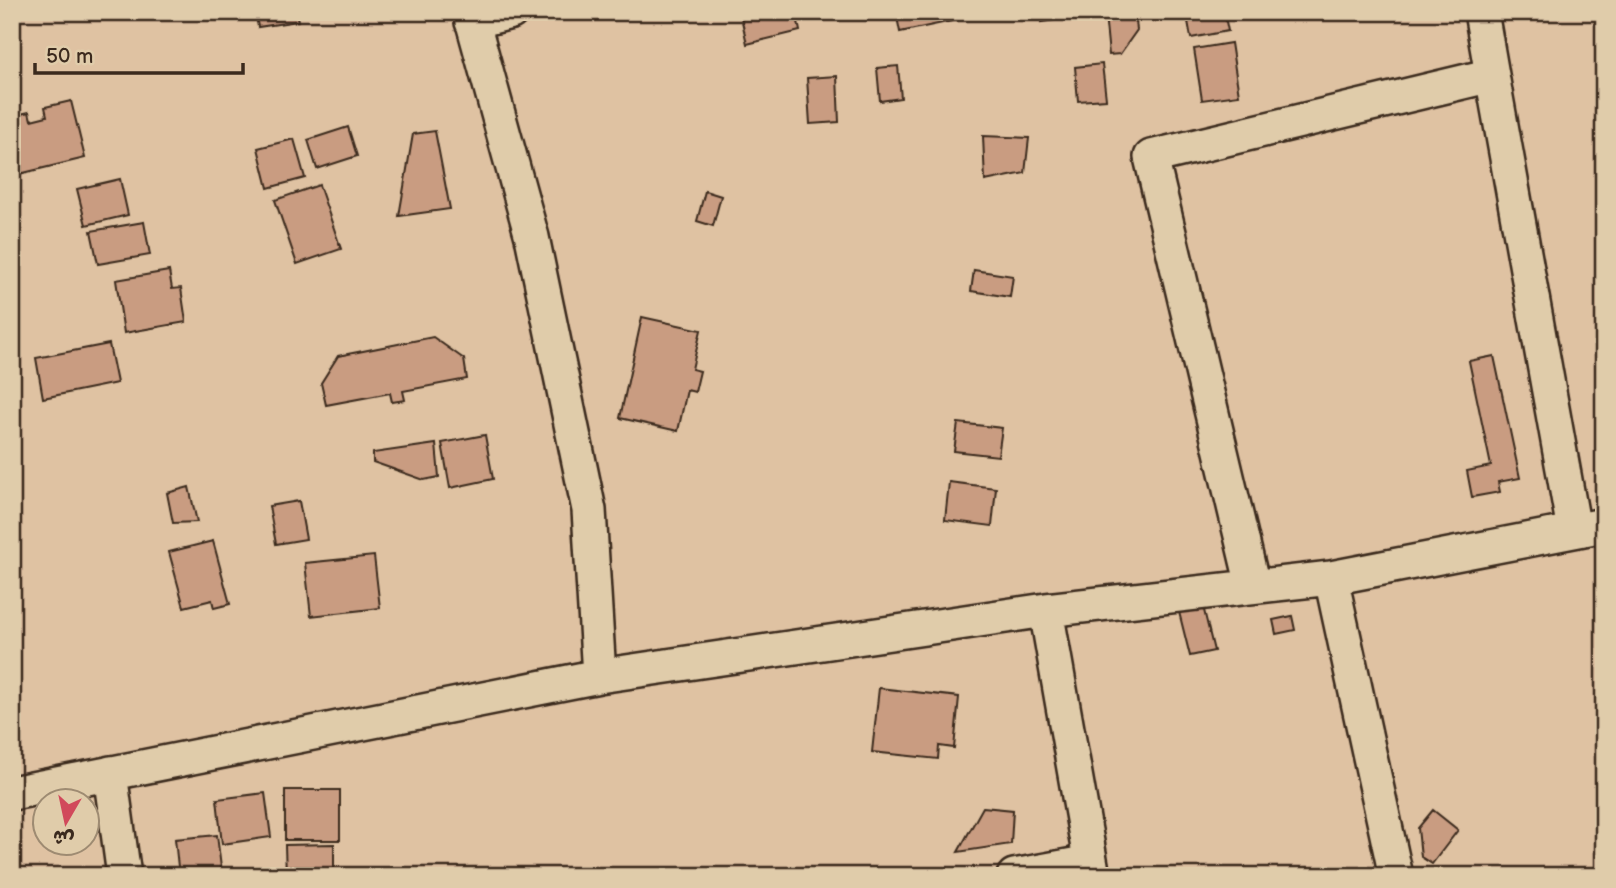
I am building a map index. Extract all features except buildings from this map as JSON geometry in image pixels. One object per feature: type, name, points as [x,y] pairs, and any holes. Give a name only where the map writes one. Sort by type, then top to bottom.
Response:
[{"type":"street","points":[[512,12],[471,17],[532,237],[589,510],[598,676]]},
{"type":"street","points":[[12,793],[598,676],[1046,610],[1331,578],[1589,528],[1492,75],[1481,12]]},
{"type":"street","points":[[1253,586],[1151,157],[1492,75]]},
{"type":"street","points":[[1331,578],[1396,876]]},
{"type":"street","points":[[1014,876],[1091,869],[1046,610]]},
{"type":"street","points":[[110,773],[124,876]]}]
